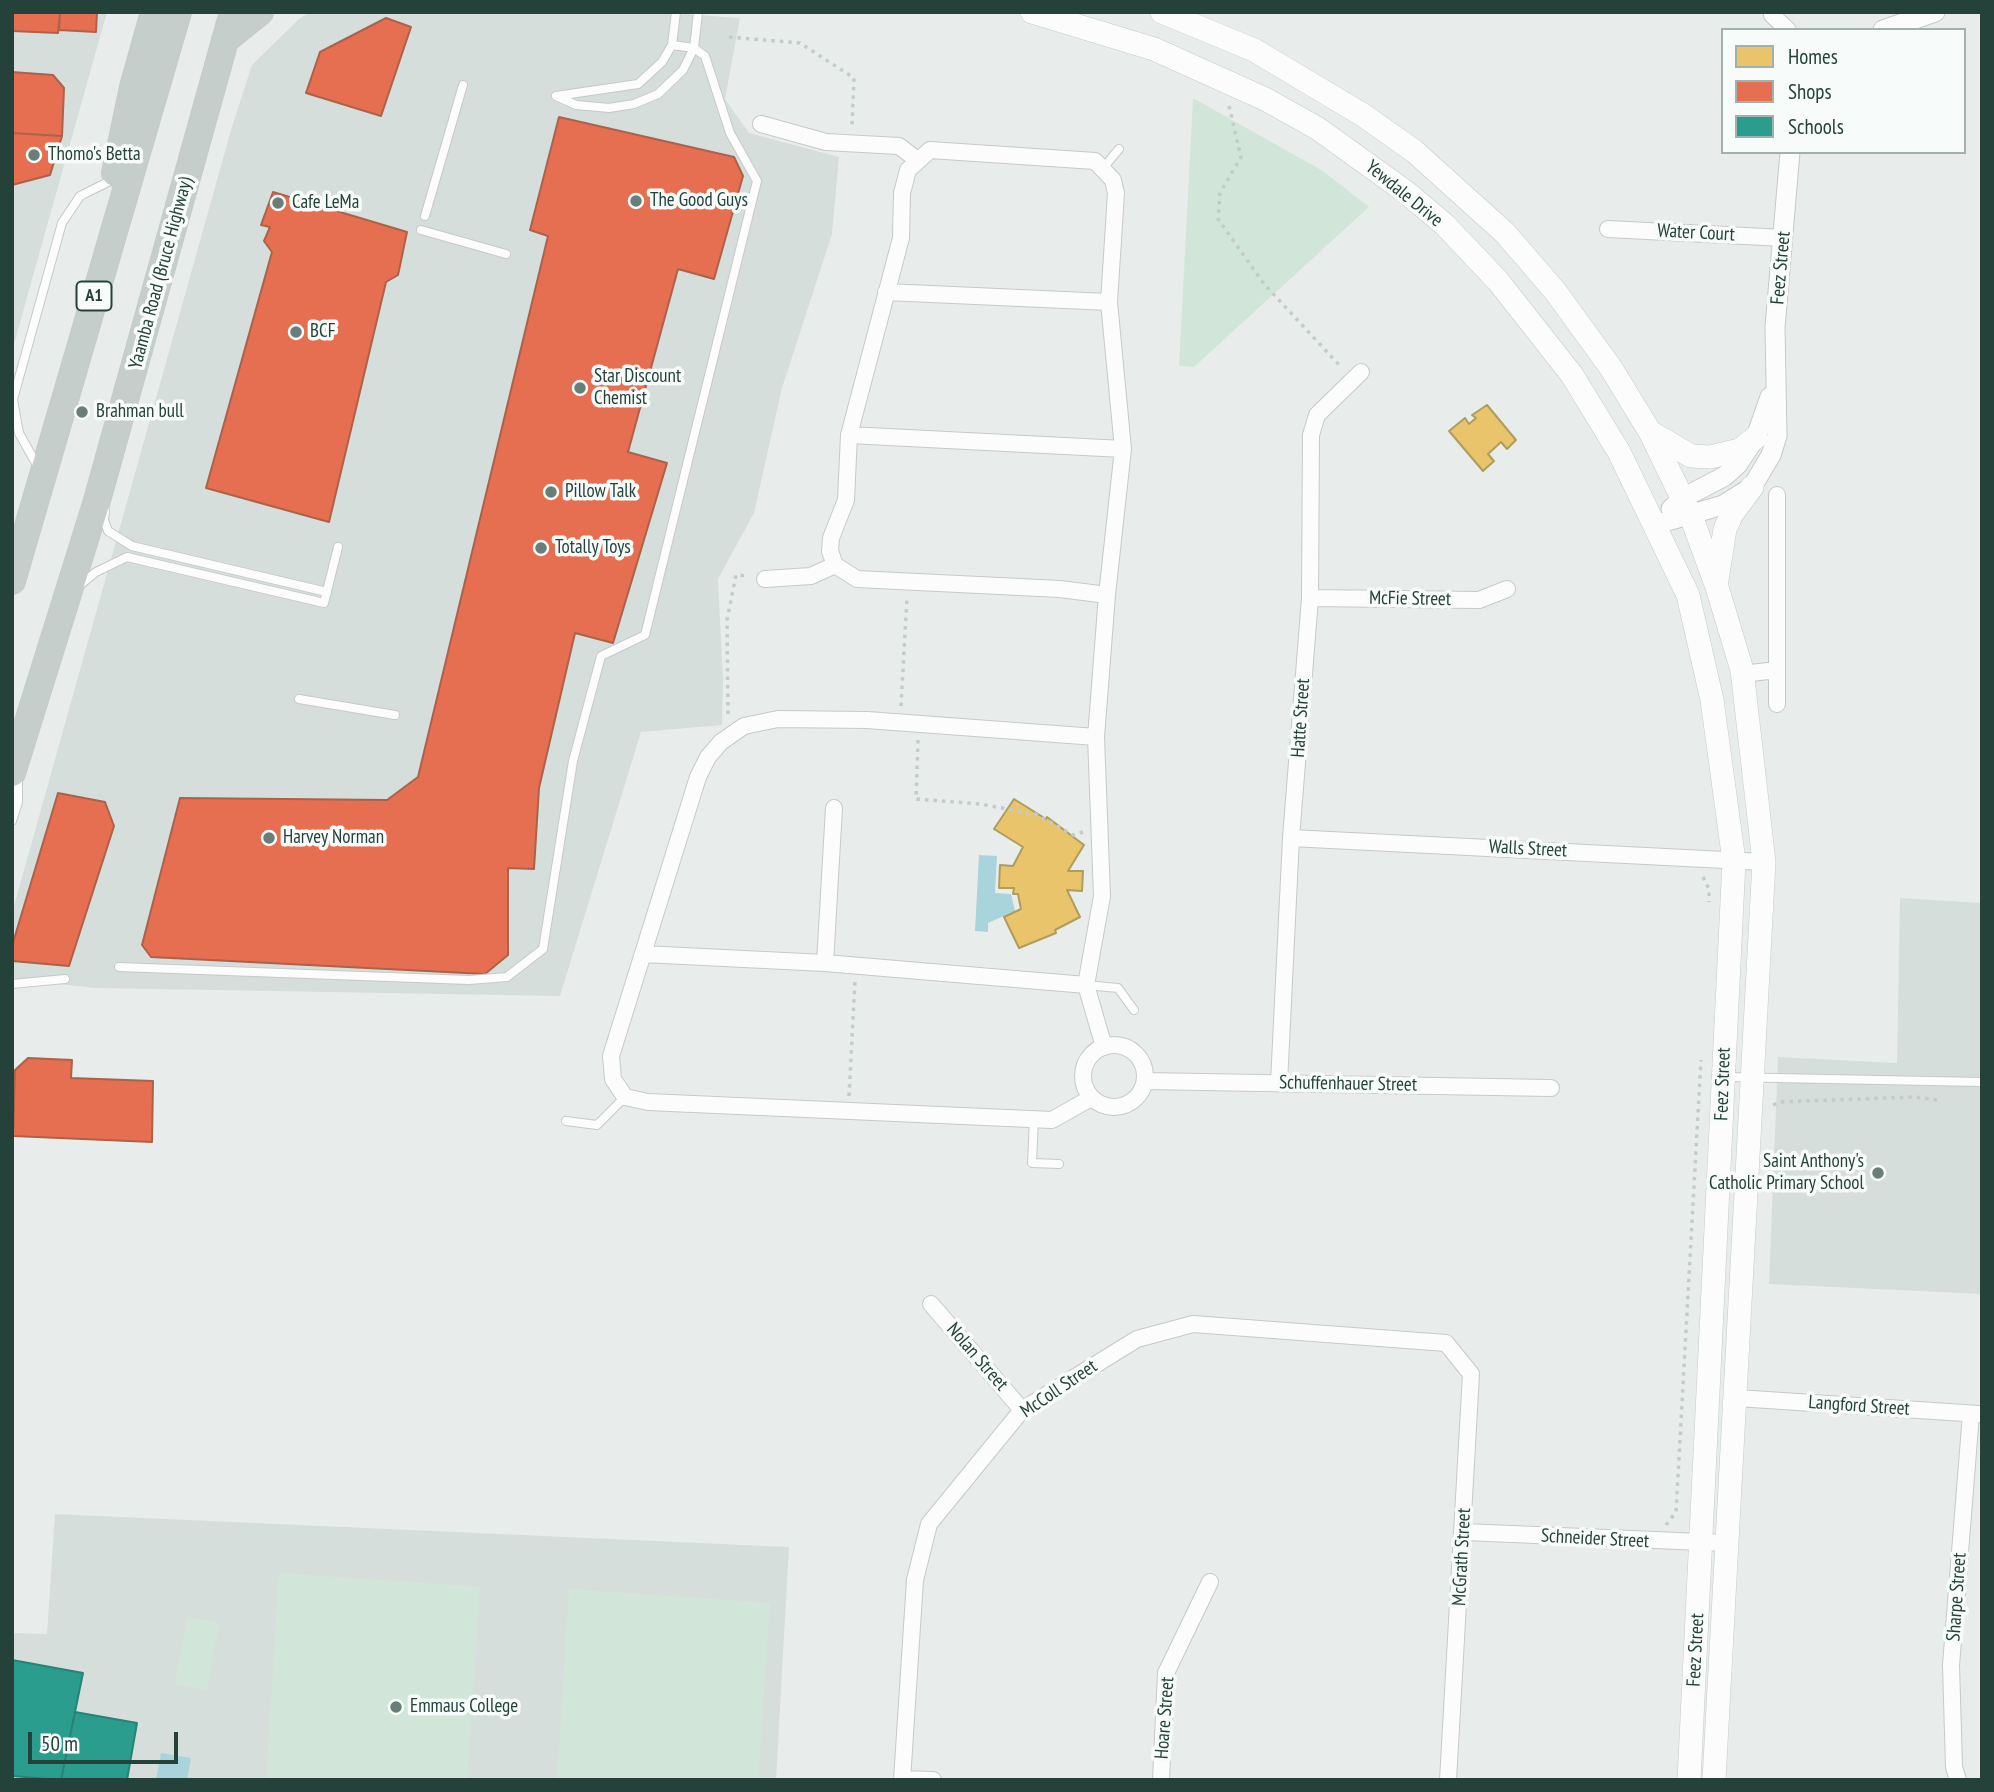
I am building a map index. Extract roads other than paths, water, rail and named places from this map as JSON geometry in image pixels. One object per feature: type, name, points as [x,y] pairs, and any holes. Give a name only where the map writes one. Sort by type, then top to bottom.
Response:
[{"type":"highway","points":[[118,190],[133,87],[154,12]]},
{"type":"highway","name":"A1","points":[[12,581],[43,475],[118,190],[178,12]]},
{"type":"highway","name":"Yaamba Road (Bruce Highway)","points":[[15,766],[153,303],[233,12]]},
{"type":"highway","points":[[225,40],[260,12]]},
{"type":"main road","name":"Yewdale Drive","points":[[1032,12],[1154,49],[1265,99],[1317,128],[1406,192],[1445,226],[1498,281],[1544,336],[1572,374],[1619,452],[1654,525]]},
{"type":"main road","name":"Yewdale Drive","points":[[1162,12],[1254,50],[1363,115],[1414,151],[1505,233],[1555,290],[1611,368],[1650,432],[1687,507]]},
{"type":"main road","points":[[1650,432],[1691,456],[1710,457],[1726,456],[1740,450],[1756,437]]},
{"type":"main road","points":[[1717,587],[1720,547],[1726,529],[1732,514],[1752,487]]},
{"type":"main road","name":"Feez Street","points":[[1687,507],[1717,587],[1742,674],[1764,862],[1737,1398],[1726,1543],[1714,1780]]},
{"type":"main road","name":"Feez Street","points":[[1654,525],[1691,608],[1712,700],[1734,861],[1689,1780]]},
{"type":"street","points":[[1889,28],[1935,12]]},
{"type":"street","points":[[1771,13],[1786,28]]},
{"type":"street","points":[[761,124],[826,142],[899,146],[916,159]]},
{"type":"street","points":[[1104,1047],[1086,985],[1102,896],[1096,737],[1107,595],[1124,449],[1109,302],[1116,193],[1113,180],[1104,167],[1095,161],[1077,157],[930,150],[916,159],[908,170],[902,193],[901,238],[849,435],[846,500],[831,538],[830,551],[835,565],[857,579],[1060,589],[1107,595]]},
{"type":"street","name":"Feez Street","points":[[1687,507],[1723,505],[1752,487],[1771,455],[1777,436],[1776,327],[1790,154]]},
{"type":"street","name":"Water Court","points":[[1608,229],[1784,238]]},
{"type":"street","points":[[886,292],[1109,302]]},
{"type":"street","name":"Hatte Street","points":[[1279,1083],[1292,838],[1310,598],[1311,435],[1317,415],[1357,375]]},
{"type":"street","name":"Feez Street","points":[[1654,525],[1687,507],[1725,476],[1756,437],[1775,383]]},
{"type":"street","points":[[849,435],[1124,449]]},
{"type":"street","points":[[1777,495],[1777,704]]},
{"type":"street","points":[[765,579],[811,576],[835,565]]},
{"type":"street","name":"McFie Street","points":[[1310,598],[1479,600],[1507,589]]},
{"type":"street","points":[[1742,674],[1777,670]]},
{"type":"street","points":[[1091,1098],[1052,1121],[648,1102],[625,1097],[613,1079],[611,1056],[698,777],[708,757],[733,733],[744,726],[778,719],[919,724],[1096,737]]},
{"type":"street","points":[[825,962],[834,808]]},
{"type":"street","name":"Walls Street","points":[[1292,838],[1764,862]]},
{"type":"street","points":[[643,954],[825,962],[1086,985]]},
{"type":"street","points":[[1115,1045],[1134,1052],[1145,1070],[1145,1081],[1136,1099],[1119,1108],[1099,1104],[1091,1098],[1086,1089],[1084,1069],[1095,1052],[1104,1047],[1115,1045]]},
{"type":"street","name":"Schuffenhauer Street","points":[[1145,1081],[1551,1088]]},
{"type":"street","name":"Nolan Street","points":[[931,1304],[1022,1410]]},
{"type":"street","name":"McColl Street","points":[[902,1779],[915,1580],[929,1524],[1022,1410],[1137,1339],[1193,1324],[1446,1343]]},
{"type":"street","name":"McGrath Street","points":[[1446,1343],[1471,1374],[1448,1780]]},
{"type":"street","name":"Langford Street","points":[[1737,1398],[1976,1414]]},
{"type":"street","name":"Sharpe Street","points":[[1958,1780],[1953,1757],[1951,1665],[1976,1414]]},
{"type":"street","name":"Schneider Street","points":[[1464,1532],[1726,1543]]},
{"type":"street","name":"Hoare Street","points":[[1161,1780],[1166,1673],[1210,1582]]},
{"type":"street","points":[[902,1779],[933,1780]]},
{"type":"lane","points":[[676,12],[672,45],[662,62],[638,84],[556,96],[587,106],[609,108],[634,104],[657,94],[670,85],[683,70],[694,48],[698,12]]},
{"type":"lane","points":[[119,967],[469,981],[507,977],[543,948],[573,761],[601,656],[645,635],[757,181],[730,133],[705,56],[694,48],[672,45]]},
{"type":"lane","points":[[425,216],[463,85]]},
{"type":"lane","points":[[1104,167],[1119,149]]},
{"type":"lane","points":[[43,475],[19,433],[13,402],[62,223],[80,195],[118,190]]},
{"type":"lane","points":[[421,230],[506,254]]},
{"type":"lane","points":[[153,303],[147,345],[107,501],[104,520],[108,531],[132,546],[327,592]]},
{"type":"lane","points":[[67,596],[96,572],[127,557],[324,603],[338,547]]},
{"type":"lane","points":[[299,699],[395,715]]},
{"type":"lane","points":[[12,821],[18,802],[15,766]]},
{"type":"lane","points":[[12,984],[65,979]]},
{"type":"lane","points":[[1086,985],[1118,988],[1135,1010]]},
{"type":"lane","points":[[1723,1077],[1982,1082]]},
{"type":"lane","points":[[566,1121],[597,1125],[625,1097]]},
{"type":"lane","points":[[1034,1119],[1032,1163],[1059,1164]]},
{"type":"water","points":[[979,855],[997,856],[995,893],[1011,894],[1015,911],[988,923],[988,932],[975,931]]},
{"type":"water","points":[[161,1753],[191,1758],[187,1780],[156,1780]]},
{"type":"place","name":"Thomo's Betta","points":[[34,155]]},
{"type":"place","name":"The Good Guys","points":[[636,201]]},
{"type":"place","name":"Cafe LeMa","points":[[278,203]]},
{"type":"place","name":"BCF","points":[[296,332]]},
{"type":"place","name":"Star Discount Chemist","points":[[580,388]]},
{"type":"place","name":"Brahman bull","points":[[82,412]]},
{"type":"place","name":"Pillow Talk","points":[[551,492]]},
{"type":"place","name":"Totally Toys","points":[[541,548]]},
{"type":"place","name":"Harvey Norman","points":[[269,838]]},
{"type":"place","name":"Saint Anthony's Catholic Primary School","points":[[1878,1173]]},
{"type":"place","name":"Emmaus College","points":[[396,1707]]}]
